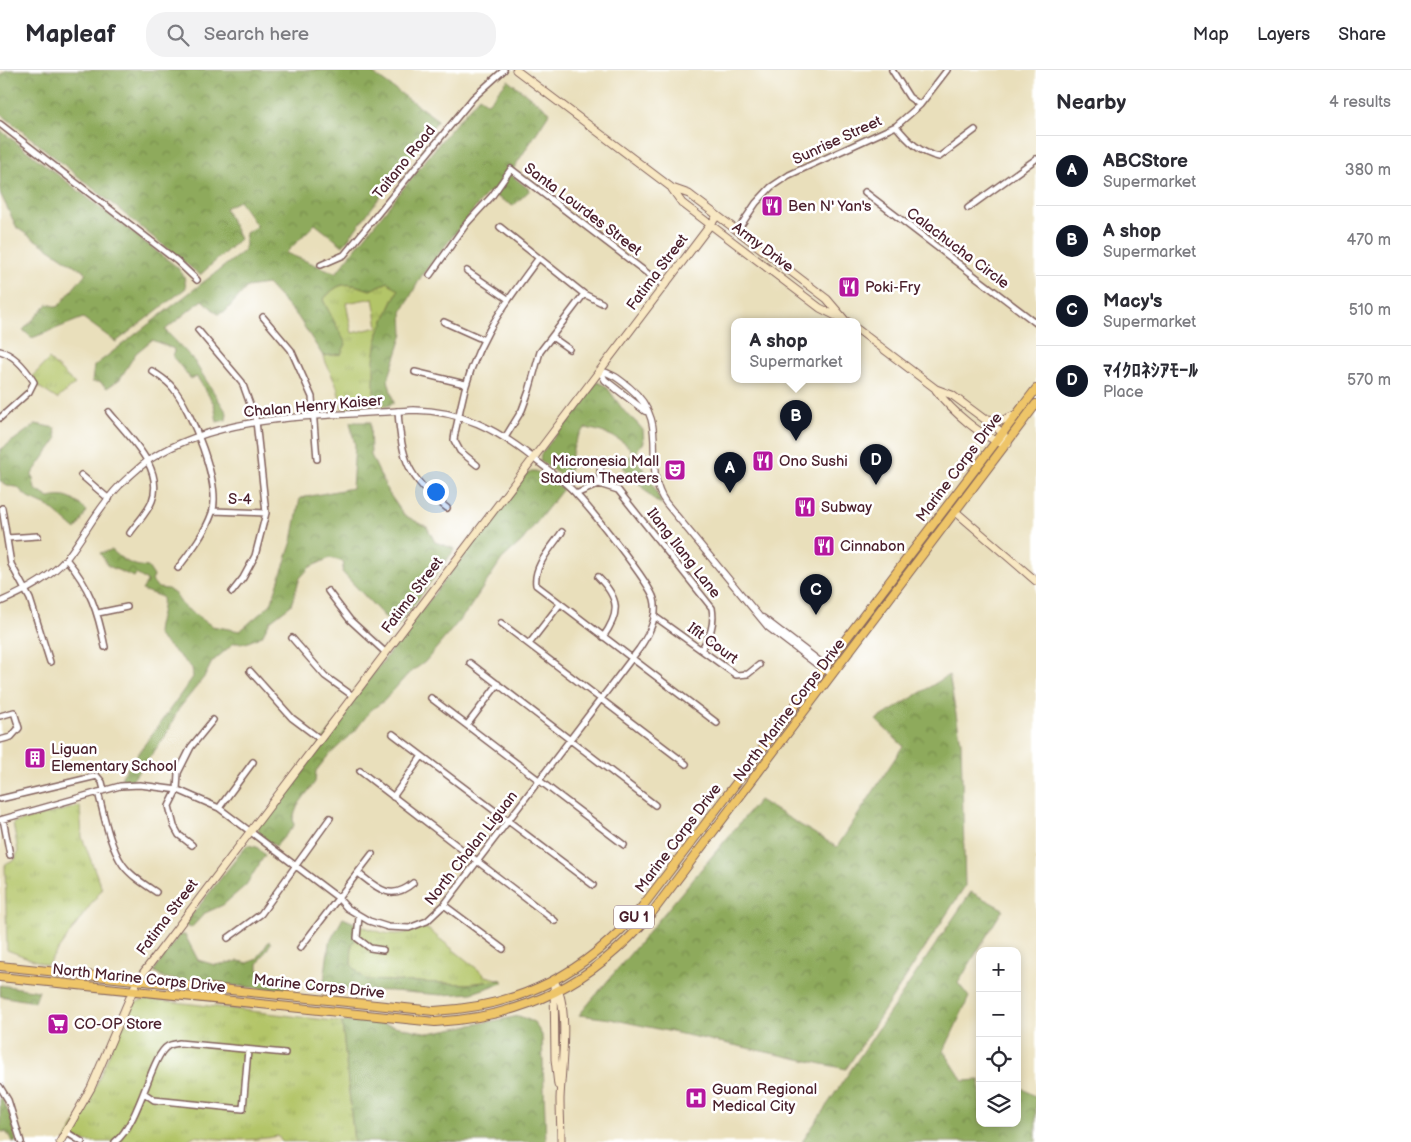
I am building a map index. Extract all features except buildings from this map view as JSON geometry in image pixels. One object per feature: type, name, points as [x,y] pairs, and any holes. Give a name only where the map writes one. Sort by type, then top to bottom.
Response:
[{"type":"main road","name":"Army Drive","points":[[516,70],[672,188],[689,194],[827,299],[843,318]]},
{"type":"main road","name":"Army Drive","points":[[672,188],[682,203],[820,308],[840,318]]},
{"type":"main road","name":"Fatima Street","points":[[60,1142],[96,1078],[131,991],[137,981],[717,216]]},
{"type":"main road","points":[[861,332],[936,389],[952,395],[1003,433],[1008,444]]},
{"type":"main road","points":[[936,389],[946,404],[995,442],[1008,444]]},
{"type":"main road","name":"Marine Corps Drive","points":[[0,966],[434,1011],[494,1003],[524,994],[554,981],[600,951],[632,919],[1036,389]]},
{"type":"main road","name":"North Marine Corps Drive","points":[[0,977],[434,1022],[497,1014],[556,993],[607,960],[641,926],[834,674],[1008,444],[1036,404]]},
{"type":"main road","points":[[979,415],[991,420],[1001,421],[1018,413]]},
{"type":"main road","points":[[956,512],[1036,580]]},
{"type":"main road","points":[[554,981],[556,993],[555,1059],[560,1100],[561,1142]]},
{"type":"street","name":"Taitano Road","points":[[321,265],[344,256],[473,98],[504,70]]},
{"type":"street","points":[[892,70],[909,97],[920,105]]},
{"type":"street","name":"Sunrise Street","points":[[737,231],[756,203],[770,187],[790,175],[896,126],[920,105],[947,70]]},
{"type":"street","points":[[0,124],[177,261],[197,280]]},
{"type":"street","points":[[896,126],[910,143],[930,156],[939,157],[975,130]]},
{"type":"street","points":[[968,208],[1036,158]]},
{"type":"street","name":"Santa Lourdes Street","points":[[430,275],[467,223],[492,196],[511,169],[664,286]]},
{"type":"street","name":"Calachucha Circle","points":[[865,192],[1036,323]]},
{"type":"street","points":[[500,227],[538,260],[584,294],[602,303]]},
{"type":"street","points":[[477,465],[460,451],[454,440],[465,384],[482,340],[508,299],[538,260]]},
{"type":"street","points":[[467,271],[508,299]]},
{"type":"street","points":[[506,436],[524,404],[540,352],[584,294]]},
{"type":"street","points":[[263,317],[290,350],[304,376],[312,397],[312,417],[317,459]]},
{"type":"street","points":[[444,322],[482,340]]},
{"type":"street","points":[[198,330],[242,382],[256,421],[266,512],[255,556],[243,578],[232,592]]},
{"type":"street","points":[[552,337],[569,349]]},
{"type":"street","points":[[0,351],[8,353],[23,366],[34,382],[29,392],[0,418]]},
{"type":"street","points":[[152,371],[173,387],[200,436],[212,487],[213,511],[194,547],[178,568]]},
{"type":"street","points":[[600,371],[605,380],[648,414]]},
{"type":"street","points":[[600,371],[611,373],[640,396],[655,434],[655,479],[660,494],[754,611],[834,674]]},
{"type":"street","points":[[416,372],[465,384]]},
{"type":"street","name":"Chalan Henry Kaiser","points":[[0,602],[26,591],[66,559],[86,528],[109,499],[147,461],[218,429],[256,421],[436,410],[459,415],[506,436],[533,458]]},
{"type":"street","points":[[398,411],[400,432],[408,467],[416,482],[448,508]]},
{"type":"street","points":[[109,412],[147,461],[153,472],[156,485],[152,502],[130,533]]},
{"type":"street","name":"North Chalan Liguan","points":[[2,819],[101,791],[140,785],[177,790],[219,808],[359,916],[388,927],[409,928],[427,921],[444,905],[632,659],[648,636],[654,616],[654,599],[642,578],[576,494],[533,458]]},
{"type":"street","points":[[576,494],[599,484],[601,462]]},
{"type":"street","points":[[81,475],[109,499]]},
{"type":"street","name":"Ilang Ilang Lane","points":[[599,484],[618,490],[712,608],[714,620],[712,632],[702,650]]},
{"type":"street","points":[[2,508],[11,564],[26,591],[37,618],[50,662]]},
{"type":"street","name":"S-4","points":[[213,511],[266,512]]},
{"type":"street","points":[[562,532],[540,564],[535,577],[536,585],[717,723]]},
{"type":"street","points":[[7,538],[38,536]]},
{"type":"street","points":[[66,559],[85,583],[98,612],[105,647]]},
{"type":"street","points":[[598,578],[612,591],[617,611],[612,625],[603,637]]},
{"type":"street","points":[[328,591],[350,620],[386,652]]},
{"type":"street","points":[[529,644],[560,604]]},
{"type":"street","points":[[98,612],[127,607]]},
{"type":"street","name":"Ifit Court","points":[[654,616],[736,675],[748,674],[759,665]]},
{"type":"street","points":[[501,623],[686,764]]},
{"type":"street","points":[[292,638],[325,676],[353,696]]},
{"type":"street","points":[[470,663],[655,805]]},
{"type":"street","points":[[250,670],[292,718],[320,739]]},
{"type":"street","points":[[467,725],[498,684]]},
{"type":"street","points":[[431,698],[624,845]]},
{"type":"street","points":[[0,716],[14,712],[19,728],[11,737],[0,740]]},
{"type":"street","points":[[192,845],[179,835],[174,826],[169,806],[177,790],[178,773],[186,755],[213,720]]},
{"type":"street","points":[[393,734],[593,885]]},
{"type":"street","points":[[393,796],[422,756]]},
{"type":"street","points":[[219,808],[253,762]]},
{"type":"street","points":[[360,771],[555,921]]},
{"type":"street","points":[[0,799],[97,776],[102,782],[101,791],[106,824],[123,865],[138,880],[156,892]]},
{"type":"street","points":[[228,938],[261,914],[330,818]]},
{"type":"street","points":[[2,819],[10,855]]},
{"type":"street","points":[[300,948],[372,854]]},
{"type":"street","points":[[358,873],[379,888],[393,894],[404,891],[413,883]]},
{"type":"street","points":[[444,905],[503,949]]},
{"type":"street","points":[[359,916],[356,938],[370,948],[383,950]]},
{"type":"street","points":[[115,1142],[124,1135],[159,1055],[167,1046],[179,1043],[285,1053]]},
{"type":"street","points":[[144,1093],[154,1100],[244,1110],[248,1050]]},
{"type":"street","points":[[0,1086],[8,1100],[21,1142]]},
{"type":"street","points":[[66,1132],[82,1142]]},
{"type":"green space","points":[[7,70],[368,70],[438,120],[343,246],[315,224],[286,253],[336,273],[445,136],[479,97],[488,103],[508,80],[550,112],[510,174],[530,190],[513,206],[488,192],[422,275],[402,312],[403,334],[388,380],[394,403],[387,406],[374,393],[374,359],[378,333],[398,290],[388,282],[370,290],[349,285],[339,286],[334,289],[323,300],[346,344],[341,354],[323,356],[298,317],[267,284],[247,287],[226,311],[218,314],[202,300],[165,330],[192,358],[227,413],[226,420],[217,422],[214,404],[197,377],[191,379],[173,357],[174,349],[152,340],[136,353],[120,379],[107,388],[100,382],[92,382],[94,366],[244,251],[246,233],[257,226],[239,201],[225,208],[240,239],[200,275],[0,113],[0,75]]},
{"type":"green space","points":[[0,130],[177,267],[184,276],[186,288],[116,342],[83,318],[32,338],[23,330],[48,304],[58,307],[86,273],[17,228],[0,193]]},
{"type":"green space","points":[[388,282],[398,290],[378,333],[374,393],[387,406],[373,410],[342,408],[337,387],[323,356],[341,354],[331,316],[323,300],[339,286],[349,285],[370,290]],"holes":[[[373,298],[378,327],[352,333],[346,303]]]},
{"type":"green space","points":[[49,359],[75,384],[57,399],[36,385],[33,376]]},
{"type":"green space","points":[[597,382],[606,386],[624,411],[643,430],[644,443],[639,447],[635,458],[649,476],[662,504],[655,501],[623,467],[632,452],[629,447],[619,439],[606,433],[586,428],[577,438],[568,481],[540,461],[541,454]]},
{"type":"green space","points":[[350,422],[370,422],[371,455],[388,492],[404,515],[427,527],[435,542],[455,549],[396,629],[342,572],[344,562],[330,558],[310,567],[300,578],[291,605],[270,621],[262,636],[246,643],[234,643],[212,662],[205,676],[178,710],[165,737],[133,779],[122,781],[122,776],[193,677],[192,668],[157,635],[162,597],[142,590],[148,581],[136,574],[134,577],[108,566],[100,553],[112,550],[128,562],[148,567],[154,576],[152,581],[158,588],[168,589],[175,594],[183,606],[212,626],[240,631],[271,604],[292,541],[300,498],[352,488],[355,445]]},
{"type":"green space","points":[[36,424],[55,428],[57,439],[32,474],[35,489],[49,498],[70,498],[87,511],[76,530],[49,507],[29,498],[17,487],[7,486],[0,481],[0,450]]},
{"type":"green space","points":[[531,471],[536,471],[563,489],[522,541],[502,559],[468,610],[425,662],[407,675],[384,701],[371,710],[355,731],[327,757],[316,771],[315,782],[298,805],[293,818],[294,826],[276,846],[266,840],[259,833],[258,825],[524,476]]},
{"type":"green space","points":[[949,675],[961,742],[965,886],[846,1069],[611,1019],[579,1015],[759,800],[837,847],[903,746],[876,720]]},
{"type":"green space","points":[[80,806],[82,837],[102,889],[47,965],[7,950],[5,865],[15,860],[18,851],[13,823]]},
{"type":"green space","points":[[247,845],[257,847],[265,855],[246,885],[223,905],[205,913],[191,928],[184,925]]},
{"type":"green space","points":[[971,892],[1003,909],[980,947],[976,947],[976,953],[958,983],[969,997],[944,1051],[963,1081],[976,1080],[976,1127],[1021,1127],[1021,1088],[1036,1097],[1036,1142],[802,1142]]},
{"type":"green space","points":[[343,918],[357,924],[357,938],[352,944],[351,965],[366,980],[467,984],[502,980],[502,983],[472,993],[442,995],[392,991],[307,989],[307,979],[324,981],[329,943]]},
{"type":"green space","points":[[357,924],[390,934],[405,933],[423,927],[486,976],[502,980],[467,984],[366,980],[351,965],[352,944]]},
{"type":"green space","points":[[179,935],[185,935],[198,960],[215,965],[239,961],[248,963],[257,959],[269,941],[271,943],[258,964],[258,970],[286,978],[285,991],[164,978],[154,971]]},
{"type":"green space","points":[[0,985],[39,991],[35,1002],[0,996]]},
{"type":"green space","points":[[150,999],[342,1022],[354,1142],[282,1142],[278,1136],[236,1140],[194,1136],[185,1142],[65,1142],[97,1083],[128,1010],[136,1002]]},
{"type":"green space","points":[[519,1016],[534,1022],[542,1035],[546,1142],[354,1142],[342,1022],[364,1020],[429,1033]]},
{"type":"green space","points":[[0,1094],[11,1118],[16,1142],[13,1142],[7,1133],[0,1131]]},
{"type":"place","name":"Ben N' Yan's","points":[[772,206]]},
{"type":"place","name":"Poki-Fry","points":[[849,287]]},
{"type":"place","name":"A shop","points":[[796,441]]},
{"type":"place","name":"Ono Sushi","points":[[763,461]]},
{"type":"place","name":"Micronesia Mall Stadium Theaters","points":[[675,470]]},
{"type":"place","name":"ﾏｲｸﾛﾈｼｱﾓｰﾙ","points":[[876,485]]},
{"type":"place","name":"ABCStore","points":[[730,493]]},
{"type":"place","name":"Subway","points":[[805,507]]},
{"type":"place","name":"Cinnabon","points":[[824,546]]},
{"type":"place","name":"Macy's","points":[[816,615]]},
{"type":"place","name":"Liguan Elementary School","points":[[35,758]]},
{"type":"place","name":"CO-OP Store","points":[[58,1024]]},
{"type":"place","name":"Guam Regional Medical City","points":[[696,1098]]}]
